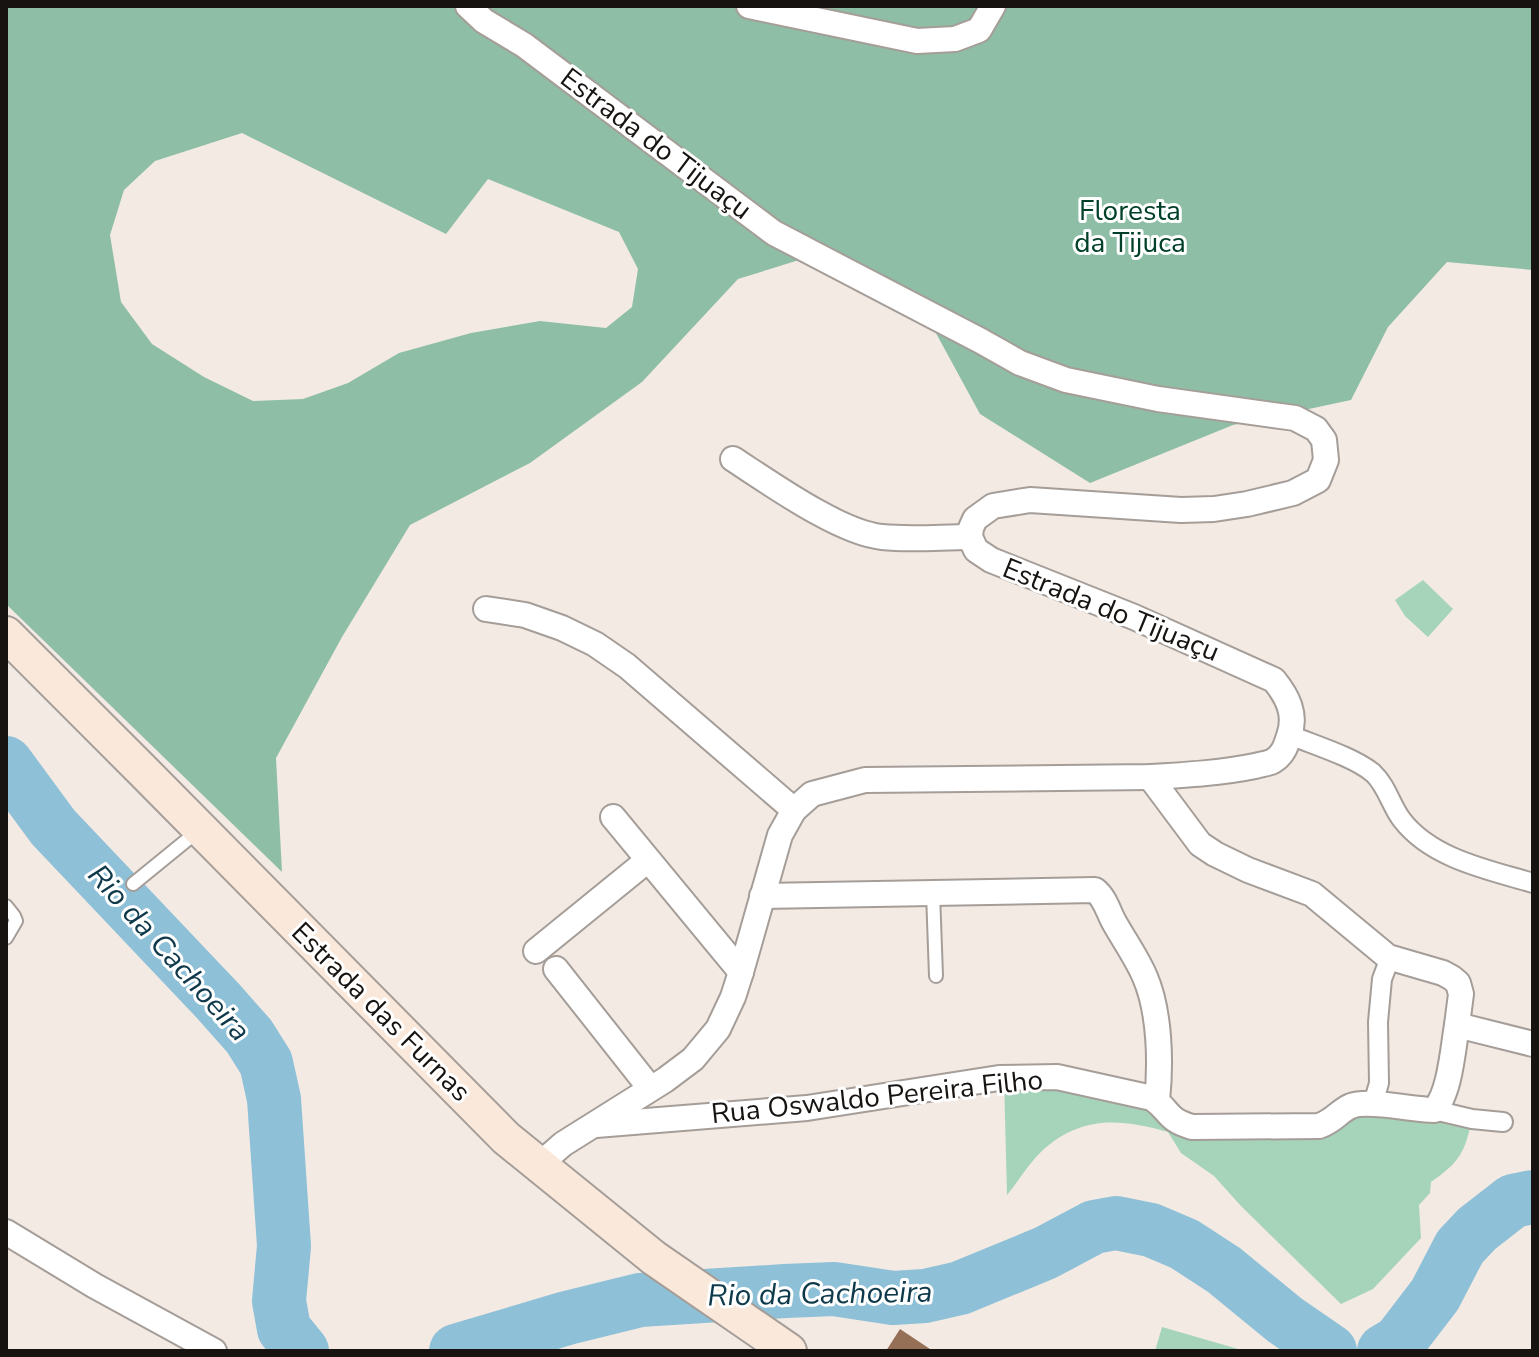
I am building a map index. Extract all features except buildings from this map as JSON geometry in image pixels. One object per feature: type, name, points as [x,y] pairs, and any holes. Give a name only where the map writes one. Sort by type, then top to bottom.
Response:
[{"type":"main road","name":"Estrada das Furnas","points":[[6,634],[506,1138],[654,1258],[789,1351]]},
{"type":"street","name":"Estrada do Tijuaçu","points":[[468,6],[484,21],[524,45],[774,233],[1020,363],[1066,380],[1158,399],[1295,418],[1316,429],[1324,440],[1326,460],[1318,480],[1293,493],[1247,504],[1181,510],[1030,500],[993,506],[975,519],[970,537],[976,550],[991,560],[1134,617],[1274,680],[1287,697],[1292,713],[1290,735]]},
{"type":"street","points":[[749,6],[917,41],[955,39],[979,30],[993,6]]},
{"type":"street","points":[[733,459],[804,503],[860,532],[881,537],[970,537]]},
{"type":"street","points":[[486,609],[525,615],[595,644],[627,666],[794,810]]},
{"type":"street","points":[[539,1165],[563,1144],[693,1059],[718,1029],[741,972],[780,835],[794,810],[812,794],[865,780],[1150,777],[1241,769],[1272,762],[1285,750],[1290,735],[1360,764],[1374,774],[1403,821],[1413,832],[1444,852],[1468,865],[1533,883]]},
{"type":"street","points":[[1150,777],[1200,844],[1248,870],[1312,894],[1390,958],[1443,973],[1458,983],[1461,994],[1445,1090],[1434,1110],[1503,1122]]},
{"type":"street","points":[[613,817],[741,972]]},
{"type":"street","points":[[536,951],[648,860]]},
{"type":"street","points":[[762,896],[1095,890],[1146,978],[1160,1049],[1157,1101]]},
{"type":"street","points":[[1373,1104],[1379,1083],[1378,1022],[1382,979],[1390,958]]},
{"type":"street","points":[[556,969],[650,1088]]},
{"type":"street","points":[[1457,1025],[1533,1044]]},
{"type":"street","name":"Rua Oswaldo Pereira Filho","points":[[593,1125],[807,1108],[999,1078],[1057,1077],[1147,1096],[1157,1101],[1175,1122],[1192,1127],[1319,1126],[1330,1123],[1352,1106],[1373,1104],[1434,1110]]},
{"type":"street","points":[[6,1232],[95,1286],[214,1351]]},
{"type":"lane","points":[[133,884],[201,829]]},
{"type":"lane","points":[[933,893],[936,976]]},
{"type":"lane","points":[[6,906],[16,921],[6,938]]},
{"type":"green space","name":"Floresta da Tijuca","points":[[6,6],[1533,6],[1533,270],[1447,262],[1388,327],[1351,400],[1233,425],[1090,483],[980,414],[919,302],[815,255],[738,279],[642,382],[530,463],[410,525],[342,637],[276,758],[282,872],[6,604]],"holes":[[[242,133],[446,234],[488,179],[619,232],[638,269],[632,307],[606,328],[540,321],[471,333],[399,353],[348,383],[303,399],[253,401],[204,377],[152,344],[121,302],[110,235],[124,190],[155,161]]]},
{"type":"green space","points":[[1423,580],[1453,609],[1428,637],[1405,616],[1395,600]]},
{"type":"green space","points":[[1004,1078],[1147,1096],[1192,1127],[1343,1112],[1472,1119],[1460,1155],[1431,1182],[1430,1193],[1419,1205],[1421,1238],[1373,1289],[1341,1304],[1214,1176],[1181,1153],[1168,1132],[1134,1124],[1088,1125],[1043,1150],[1007,1195]]},
{"type":"green space","points":[[1162,1327],[1245,1351],[1155,1351]]},
{"type":"waterway","name":"Rio da Cachoeira","points":[[6,763],[53,827],[218,1001],[249,1036],[266,1063],[274,1099],[284,1246],[279,1301],[284,1329],[302,1351]]},
{"type":"waterway","name":"Rio da Cachoeira","points":[[1384,1351],[1399,1342],[1435,1295],[1460,1247],[1477,1229],[1513,1201],[1533,1197]]},
{"type":"waterway","name":"Rio da Cachoeira","points":[[456,1351],[640,1300],[834,1289],[893,1298],[925,1296],[960,1288],[1045,1253],[1094,1227],[1116,1223],[1151,1230],[1184,1244],[1224,1270],[1285,1320],[1330,1351]]}]
